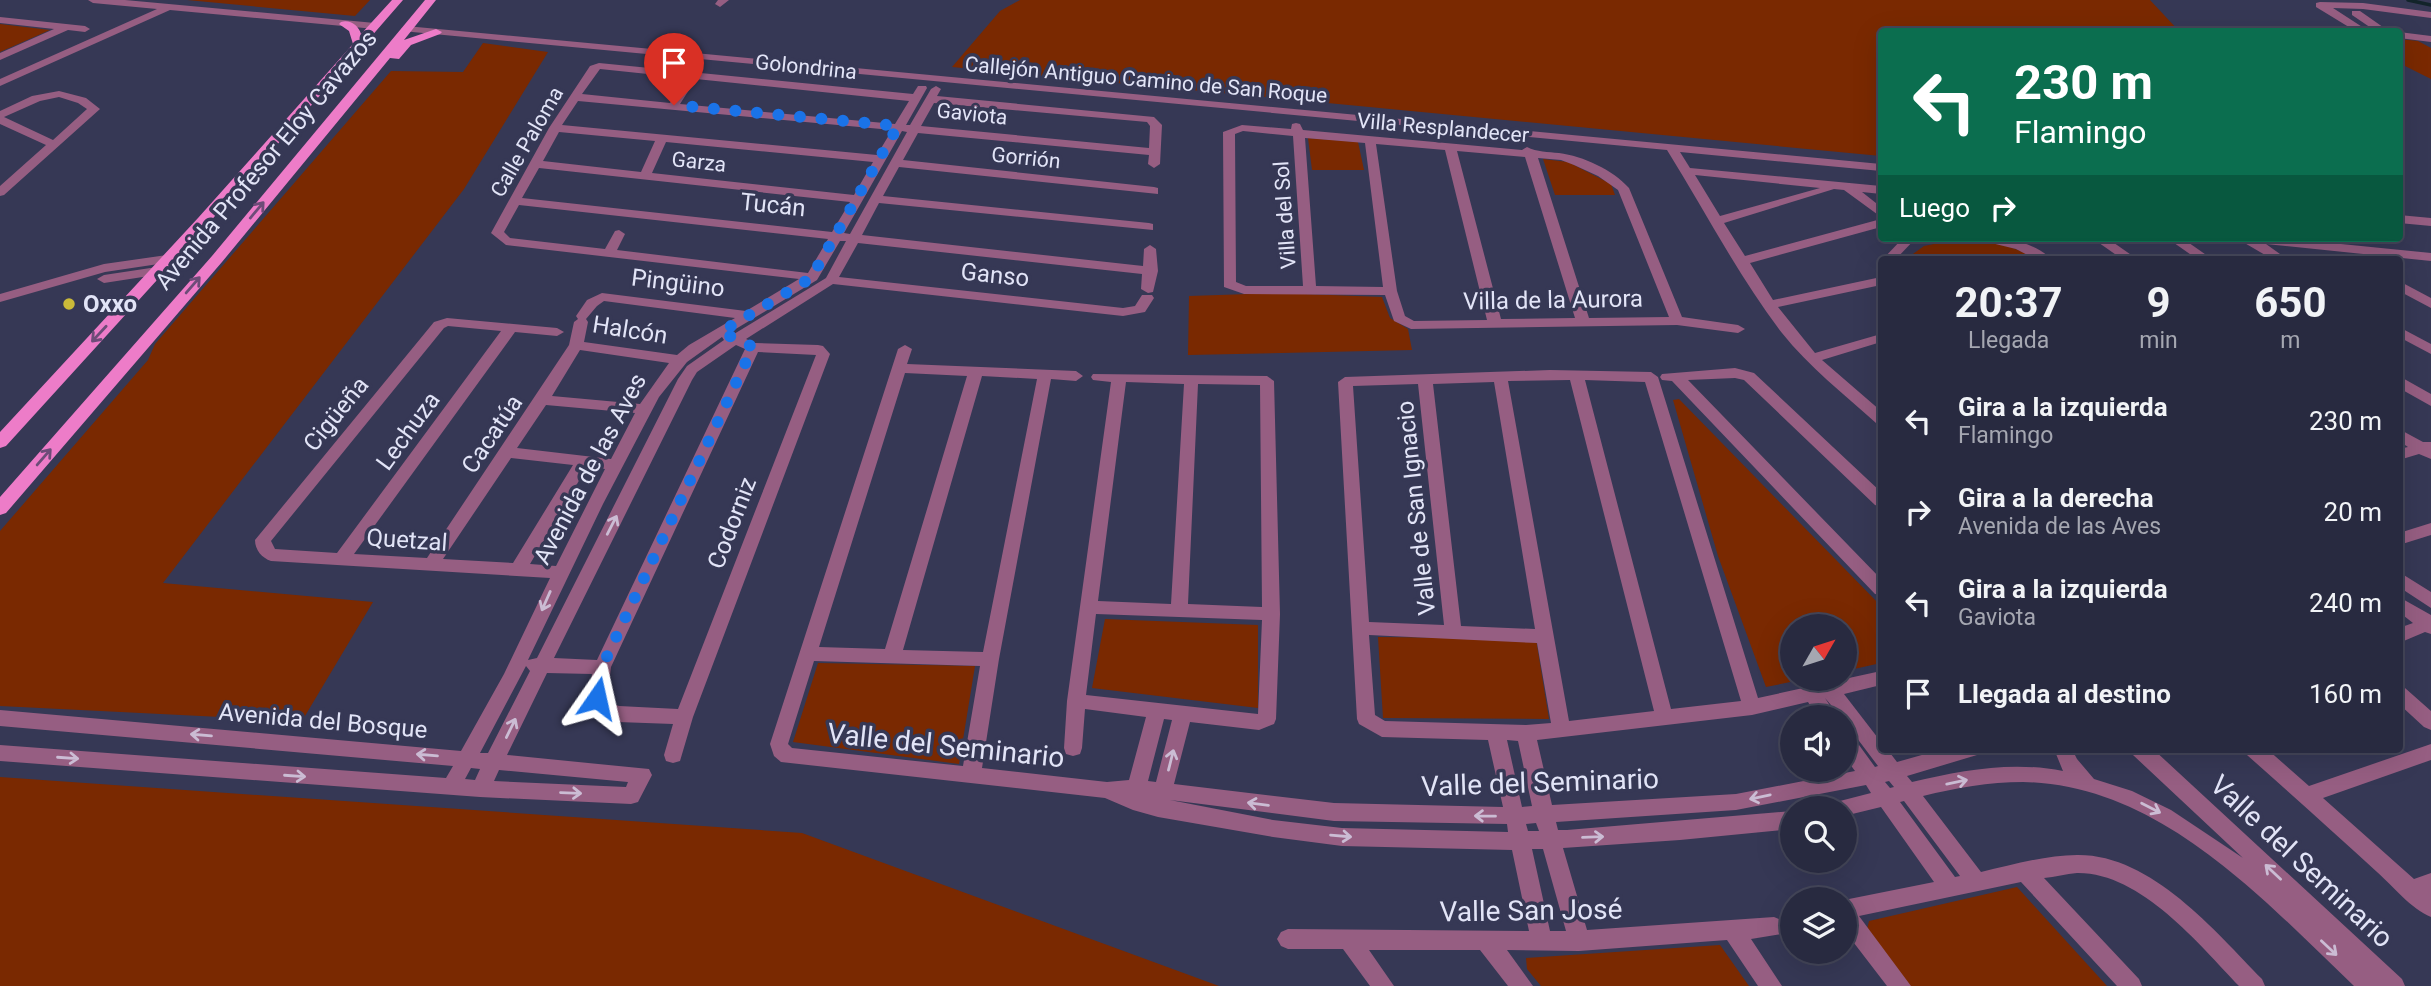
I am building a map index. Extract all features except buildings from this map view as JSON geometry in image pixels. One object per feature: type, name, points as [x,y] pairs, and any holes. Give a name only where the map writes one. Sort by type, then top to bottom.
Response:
[{"type":"main road","points":[[393,23],[399,5],[408,0]]},
{"type":"main road","points":[[399,5],[410,13],[426,5]]},
{"type":"main road","name":"Avenida Profesor Eloy Cavazos","points":[[0,442],[375,26],[399,5]]},
{"type":"main road","points":[[375,26],[393,23],[426,5]]},
{"type":"main road","name":"Avenida Profesor Eloy Cavazos","points":[[0,509],[217,259],[426,5]]},
{"type":"main road","points":[[393,23],[400,29],[406,29]]},
{"type":"main road","points":[[345,24],[359,36],[359,44]]},
{"type":"main road","points":[[372,71],[365,64],[390,35],[387,29],[375,26]]},
{"type":"main road","points":[[359,88],[377,78],[407,43],[436,32]]},
{"type":"street","points":[[93,0],[375,26]]},
{"type":"street","points":[[0,83],[123,21],[143,5]]},
{"type":"street","points":[[2358,28],[2320,5],[2431,15]]},
{"type":"street","points":[[2345,6],[2379,28]]},
{"type":"street","points":[[0,75],[169,8]]},
{"type":"street","points":[[0,20],[85,29]]},
{"type":"street","points":[[3,56],[69,26]]},
{"type":"street","name":"Callejón Antiguo Camino de San Roque","points":[[406,29],[1878,167]]},
{"type":"street","points":[[2403,35],[2431,41]]},
{"type":"street","points":[[19,48],[44,59]]},
{"type":"street","points":[[3,56],[44,59]]},
{"type":"street","name":"Golondrina","points":[[603,65],[919,93]]},
{"type":"street","name":"Calle Paloma","points":[[603,65],[594,68],[555,128],[497,233],[506,241],[610,252]]},
{"type":"street","points":[[674,105],[693,75]]},
{"type":"street","points":[[0,117],[52,93],[63,93],[94,109],[5,181],[0,192]]},
{"type":"street","name":"Avenida de las Aves","points":[[451,787],[518,662],[559,572],[615,465],[645,409],[677,360],[831,280],[875,199],[898,126],[919,93]]},
{"type":"street","name":"Avenida de las Aves","points":[[480,789],[685,379],[748,315],[811,278],[857,199],[915,127],[933,94],[1150,119],[1156,125],[1155,158]]},
{"type":"street","name":"Gaviota","points":[[575,97],[915,127],[1155,158]]},
{"type":"street","name":"Villa del Sol","points":[[1298,113],[1310,290]]},
{"type":"street","name":"Villa del Sol","points":[[1300,135],[1315,115]]},
{"type":"street","points":[[0,117],[53,144]]},
{"type":"street","name":"Gorrión","points":[[555,128],[1155,185],[1149,227]]},
{"type":"street","name":"Villa Resplandecer","points":[[1310,290],[1244,290],[1229,284],[1229,132],[1237,129],[1533,157],[1562,157],[1610,178],[1623,188],[1677,321]]},
{"type":"street","points":[[1526,135],[1584,324]]},
{"type":"street","points":[[1533,157],[1541,136]]},
{"type":"street","points":[[645,176],[662,138]]},
{"type":"street","name":"Villa de la Aurora","points":[[1370,140],[1390,291],[1399,318],[1411,324],[1677,321],[1738,329]]},
{"type":"street","points":[[1671,147],[1769,305],[1812,358],[1878,416]]},
{"type":"street","points":[[1450,148],[1495,324]]},
{"type":"street","name":"Garza","points":[[537,164],[857,199]]},
{"type":"street","points":[[1687,171],[1878,190]]},
{"type":"street","points":[[1842,186],[1878,211]]},
{"type":"street","points":[[1717,221],[1842,186]]},
{"type":"street","points":[[1868,189],[1878,196]]},
{"type":"street","points":[[875,199],[1149,227],[1151,271]]},
{"type":"street","name":"Tucán","points":[[516,201],[1151,271]]},
{"type":"street","points":[[628,212],[610,252],[811,278]]},
{"type":"street","points":[[2403,219],[2431,222]]},
{"type":"street","points":[[1743,261],[1878,224]]},
{"type":"street","points":[[1892,256],[1906,242]]},
{"type":"street","points":[[2022,242],[2041,256]]},
{"type":"street","points":[[2104,242],[2126,256]]},
{"type":"street","points":[[2179,242],[2201,256]]},
{"type":"street","points":[[2253,242],[2276,256]]},
{"type":"street","points":[[2281,242],[2427,259]]},
{"type":"street","points":[[2335,247],[2350,256]]},
{"type":"street","points":[[0,298],[21,297],[162,265]]},
{"type":"street","name":"Ganso","points":[[831,280],[1123,312],[1140,309],[1147,293],[1151,271]]},
{"type":"street","points":[[1769,305],[1878,282]]},
{"type":"street","points":[[2403,287],[2431,304]]},
{"type":"street","points":[[1310,290],[1390,291]]},
{"type":"street","points":[[0,307],[21,297]]},
{"type":"street","name":"Pingüino","points":[[603,297],[748,315]]},
{"type":"street","name":"Cacatúa","points":[[430,566],[576,345],[582,319],[592,303],[603,297]]},
{"type":"street","name":"Cigüeña","points":[[263,540],[436,327],[447,322],[510,329]]},
{"type":"street","points":[[510,329],[557,332]]},
{"type":"street","name":"Lechuza","points":[[341,560],[510,329]]},
{"type":"street","points":[[2403,333],[2431,350]]},
{"type":"street","points":[[673,755],[684,717],[618,714],[600,707],[597,698],[602,667],[753,347],[727,336]]},
{"type":"street","points":[[1812,358],[1878,339]]},
{"type":"street","name":"Halcón","points":[[576,345],[677,360]]},
{"type":"street","name":"Codorniz","points":[[684,717],[823,354],[818,349],[753,347]]},
{"type":"street","points":[[905,349],[807,654],[990,659]]},
{"type":"street","points":[[900,368],[1076,376]]},
{"type":"street","points":[[892,656],[976,371]]},
{"type":"street","points":[[1878,498],[1749,376],[1735,373],[1651,377],[1576,375],[1345,382],[1366,719],[1382,729],[1526,733],[1752,707],[1832,691],[1976,881]]},
{"type":"street","points":[[971,775],[990,659],[1045,374]]},
{"type":"street","points":[[1576,375],[1664,716]]},
{"type":"street","points":[[1675,376],[1878,586]]},
{"type":"street","points":[[1076,701],[1259,722],[1268,719],[1272,614],[1267,381],[1098,377]]},
{"type":"street","points":[[1500,377],[1561,730]]},
{"type":"street","points":[[1651,377],[1752,707]]},
{"type":"street","points":[[1073,748],[1076,701],[1119,378]]},
{"type":"street","points":[[1179,609],[1191,380]]},
{"type":"street","name":"Valle de San Ignacio","points":[[1425,380],[1452,632]]},
{"type":"street","points":[[2403,384],[2431,401]]},
{"type":"street","points":[[542,400],[645,409]]},
{"type":"street","points":[[1863,404],[1878,400]]},
{"type":"street","points":[[2403,436],[2428,449]]},
{"type":"street","points":[[2403,454],[2428,449]]},
{"type":"street","points":[[507,452],[615,465]]},
{"type":"street","points":[[517,571],[582,463]]},
{"type":"street","points":[[2403,538],[2431,529]]},
{"type":"street","name":"Quetzal","points":[[263,540],[263,546],[271,555],[559,572]]},
{"type":"street","points":[[2403,581],[2431,601]]},
{"type":"street","points":[[2403,606],[2429,624]]},
{"type":"street","points":[[1088,607],[1272,614]]},
{"type":"street","points":[[2403,634],[2429,624]]},
{"type":"street","points":[[1360,628],[1543,636]]},
{"type":"street","name":"Valle del Seminario","points":[[807,654],[779,744],[781,751],[788,756],[1107,790],[1340,837],[1444,841],[1550,839],[1664,834],[1780,821]]},
{"type":"street","points":[[518,662],[542,666],[602,667]]},
{"type":"street","points":[[1857,684],[1878,679]]},
{"type":"street","points":[[1812,695],[1819,705]]},
{"type":"street","points":[[2403,697],[2431,722]]},
{"type":"street","points":[[1135,795],[1157,710]]},
{"type":"street","points":[[1161,800],[1183,712]]},
{"type":"street","name":"Avenida del Bosque","points":[[0,718],[642,775],[631,796],[480,789]]},
{"type":"street","points":[[1496,732],[1542,940]]},
{"type":"street","points":[[1526,733],[1550,839],[1579,941]]},
{"type":"street","points":[[2305,796],[2431,752]]},
{"type":"street","points":[[0,753],[480,789]]},
{"type":"street","name":"Valle del Seminario","points":[[1161,800],[1334,812],[1544,815],[1736,802],[1892,772],[1956,753]]},
{"type":"street","points":[[2065,753],[2069,764],[2087,785]]},
{"type":"street","name":"Valle del Seminario","points":[[2144,753],[2394,986]]},
{"type":"street","points":[[2257,753],[2431,907]]},
{"type":"street","points":[[1857,758],[1950,887]]},
{"type":"street","name":"Valle del Seminario","points":[[1857,805],[1966,780],[2016,774],[2059,778],[2149,806],[2192,831],[2252,877],[2369,986]]},
{"type":"street","points":[[1857,909],[2025,872],[2078,864],[2101,868],[2128,876],[2183,913],[2254,986]]},
{"type":"street","points":[[2025,872],[2131,986]]},
{"type":"street","points":[[2411,890],[2431,881]]},
{"type":"street","name":"Valle San José","points":[[1288,939],[1579,941],[1774,927]]},
{"type":"street","points":[[1857,929],[1900,986]]},
{"type":"street","points":[[1733,931],[1771,986]]},
{"type":"street","points":[[1348,939],[1383,986]]},
{"type":"street","points":[[1485,940],[1522,986]]},
{"type":"shaded area","points":[[187,0],[370,0],[355,16]]},
{"type":"shaded area","points":[[1020,0],[2150,0],[2176,28],[1878,28],[1878,156],[952,67],[1000,11]]},
{"type":"shaded area","points":[[0,24],[50,30],[0,52]]},
{"type":"shaded area","points":[[2403,39],[2418,41],[2431,48],[2431,79],[2403,65]]},
{"type":"shaded area","points":[[483,43],[548,52],[464,189],[163,583],[373,602],[302,721],[0,706],[0,531],[148,360],[155,344],[391,71],[463,72]]},
{"type":"shaded area","points":[[1308,138],[1358,142],[1364,170],[1312,170]]},
{"type":"shaded area","points":[[1543,159],[1568,162],[1611,184],[1615,195],[1555,195]]},
{"type":"shaded area","points":[[1944,242],[1983,242],[2019,250],[2032,256],[1910,256],[1924,246]]},
{"type":"shaded area","points":[[1279,293],[1382,297],[1390,318],[1408,329],[1412,350],[1188,355],[1189,296]]},
{"type":"shaded area","points":[[1679,399],[1878,603],[1878,664],[1857,668],[1857,614],[1780,614],[1780,684],[1766,687],[1718,556],[1673,400]]},
{"type":"shaded area","points":[[1105,619],[1258,625],[1258,708],[1092,688]]},
{"type":"shaded area","points":[[1378,637],[1536,639],[1549,719],[1383,718]]},
{"type":"shaded area","points":[[818,663],[975,666],[959,764],[793,742]]},
{"type":"shaded area","points":[[0,777],[802,833],[1219,986],[0,986]]},
{"type":"shaded area","points":[[2017,887],[2107,986],[1907,986],[1866,933],[1869,921]]},
{"type":"shaded area","points":[[1720,945],[1749,986],[1541,986],[1527,969],[1526,958]]},
{"type":"waterway","points":[[2408,0],[2431,5]]},
{"type":"place","name":"Oxxo","points":[[69,304]]},
{"type":"route","points":[[597,698],[602,667],[753,347],[721,332],[811,278],[898,126],[674,105]]}]
